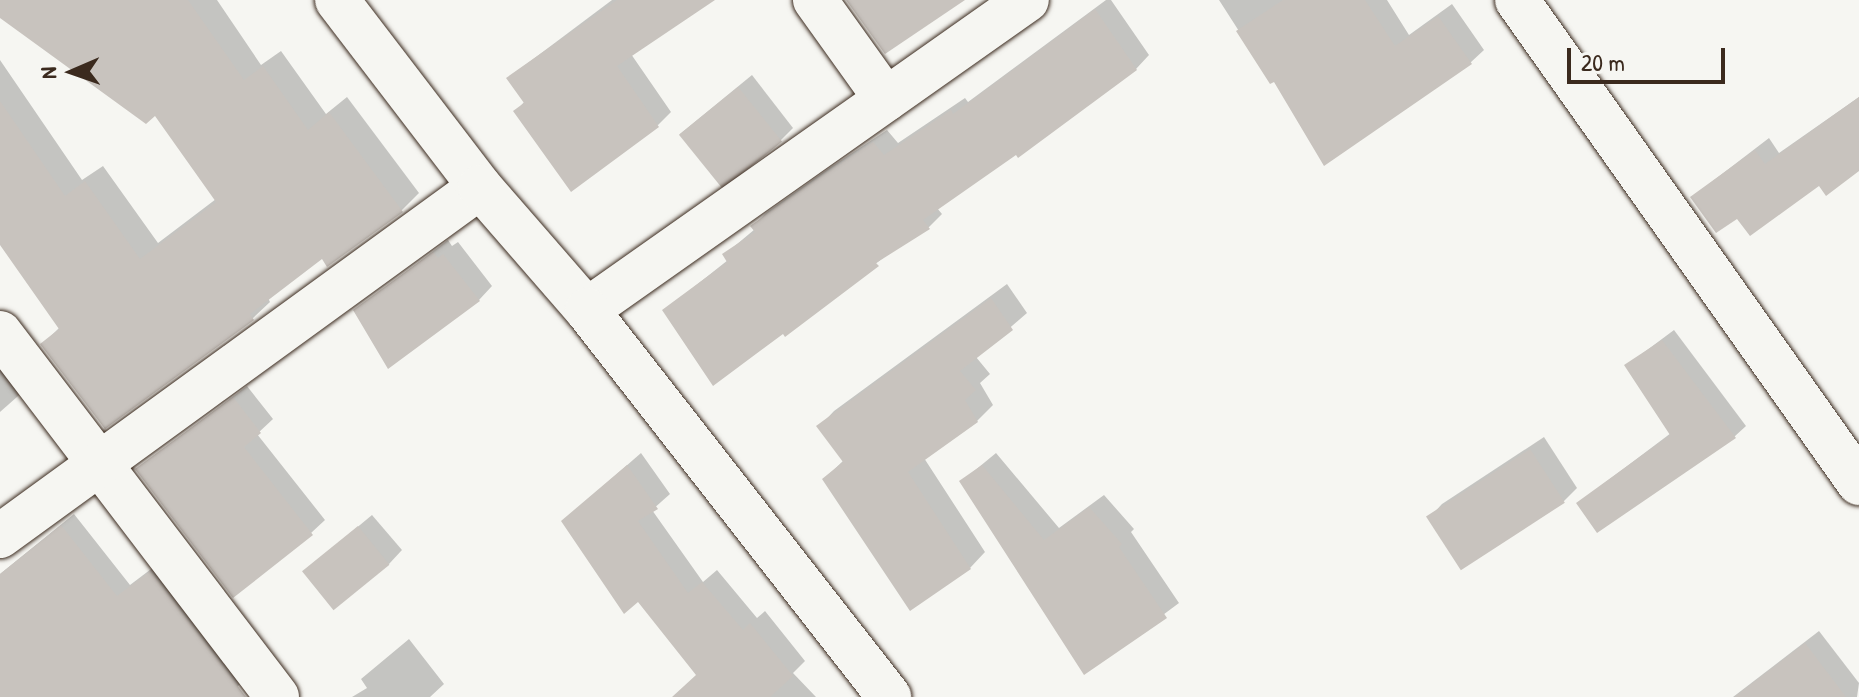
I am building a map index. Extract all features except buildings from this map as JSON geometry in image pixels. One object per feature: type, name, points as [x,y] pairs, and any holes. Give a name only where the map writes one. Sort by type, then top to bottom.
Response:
[{"type":"street","points":[[337,0],[480,187],[587,310],[889,697]]},
{"type":"street","points":[[815,0],[886,99]]},
{"type":"street","points":[[587,310],[1027,0]]},
{"type":"street","points":[[1517,0],[1859,483]]},
{"type":"street","points":[[0,536],[480,187]]},
{"type":"street","points":[[0,333],[277,697]]}]
